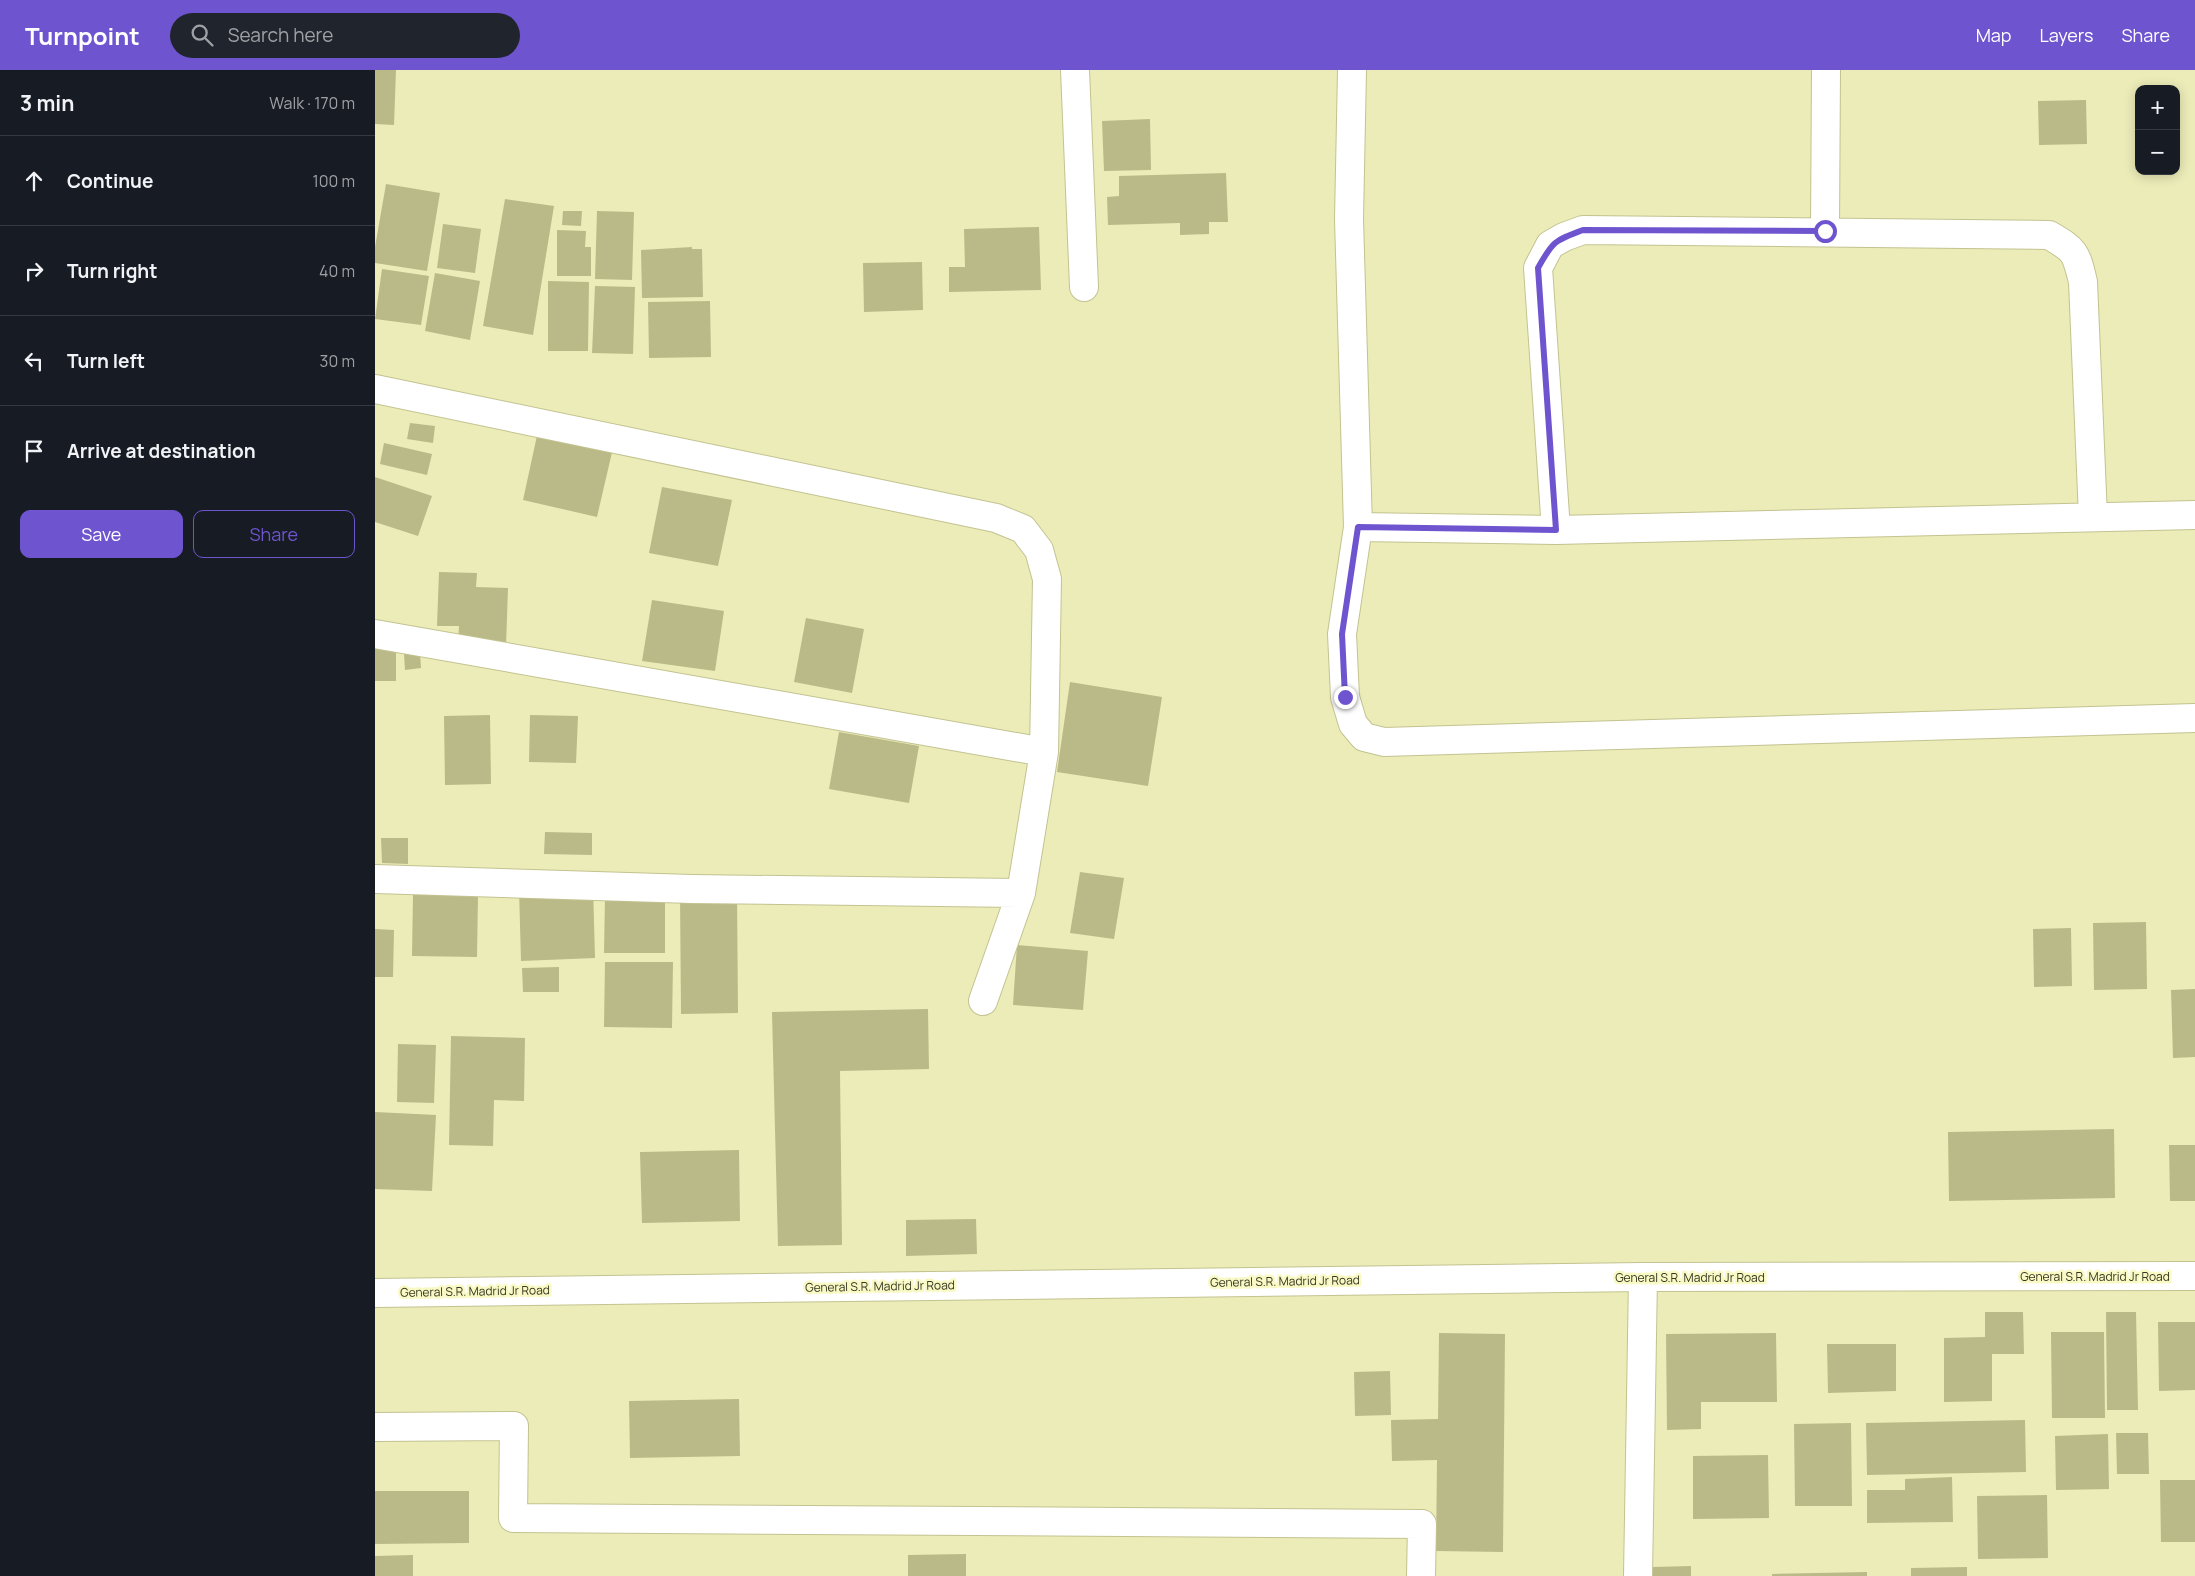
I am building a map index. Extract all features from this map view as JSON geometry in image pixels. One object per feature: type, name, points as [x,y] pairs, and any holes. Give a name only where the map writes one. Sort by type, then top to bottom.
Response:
[{"type":"street","points":[[1075,70],[1084,287]]},
{"type":"street","points":[[1353,70],[1349,219],[1358,527],[1342,634],[1345,697],[1353,724],[1365,737],[1384,742],[2195,718]]},
{"type":"street","points":[[1825,231],[1826,70]]},
{"type":"street","points":[[1556,530],[1538,268],[1550,245],[1583,230],[1825,231],[2049,235],[2072,249],[2079,262],[2083,282],[2093,517]]},
{"type":"street","points":[[375,389],[996,518],[1023,529],[1039,550],[1047,579],[1044,752],[1021,893],[983,1001]]},
{"type":"street","points":[[1358,527],[1556,530],[2195,515]]},
{"type":"street","points":[[375,634],[1044,752]]},
{"type":"street","points":[[375,878],[692,889],[1021,893]]},
{"type":"street","name":"General S.R. Madrid Jr Road","points":[[375,1292],[1643,1277],[2195,1276]]},
{"type":"street","points":[[1638,1576],[1643,1277]]},
{"type":"street","points":[[375,1427],[514,1426],[513,1518],[1423,1524],[1421,1576]]},
{"type":"building","points":[[375,70],[396,70],[394,125],[375,124]]},
{"type":"building","points":[[2086,100],[2087,144],[2039,145],[2038,101]]},
{"type":"building","points":[[1150,119],[1151,170],[1104,171],[1102,121]]},
{"type":"building","points":[[1226,173],[1228,222],[1209,222],[1209,234],[1180,235],[1180,223],[1108,225],[1107,197],[1119,196],[1119,176]]},
{"type":"building","points":[[386,184],[440,193],[427,271],[375,263],[375,247]]},
{"type":"building","points":[[505,199],[554,206],[533,335],[483,326]]},
{"type":"building","points":[[563,211],[582,211],[581,226],[562,225]]},
{"type":"building","points":[[597,211],[634,212],[632,280],[595,279]]},
{"type":"building","points":[[443,224],[481,229],[475,273],[437,268]]},
{"type":"building","points":[[1039,227],[1041,290],[949,292],[949,267],[965,267],[964,229]]},
{"type":"building","points":[[557,230],[586,231],[585,247],[591,247],[591,276],[557,276]]},
{"type":"building","points":[[692,247],[692,249],[702,249],[703,297],[642,298],[641,250]]},
{"type":"building","points":[[922,262],[923,310],[864,312],[863,263]]},
{"type":"building","points":[[382,269],[429,276],[421,325],[375,319]]},
{"type":"building","points":[[435,273],[480,281],[470,340],[425,331]]},
{"type":"building","points":[[548,281],[589,282],[588,351],[548,351]]},
{"type":"building","points":[[595,286],[635,287],[633,354],[592,353]]},
{"type":"building","points":[[710,301],[711,357],[649,358],[648,302]]},
{"type":"building","points":[[410,423],[435,426],[433,443],[407,439]]},
{"type":"building","points":[[538,431],[613,448],[597,517],[523,500]]},
{"type":"building","points":[[384,443],[432,454],[427,475],[380,464]]},
{"type":"building","points":[[375,477],[432,496],[418,536],[375,522]]},
{"type":"building","points":[[662,487],[732,500],[718,566],[649,553]]},
{"type":"building","points":[[439,572],[477,573],[476,587],[508,588],[506,646],[458,645],[459,626],[437,626]]},
{"type":"building","points":[[652,600],[724,611],[715,671],[642,661]]},
{"type":"building","points":[[806,618],[864,629],[852,693],[794,682]]},
{"type":"building","points":[[375,645],[396,646],[396,681],[375,681]]},
{"type":"building","points":[[420,653],[421,668],[405,670],[404,654]]},
{"type":"building","points":[[1070,682],[1162,697],[1148,786],[1057,772]]},
{"type":"building","points":[[490,715],[491,784],[445,785],[444,716]]},
{"type":"building","points":[[530,715],[578,716],[576,763],[529,762]]},
{"type":"building","points":[[839,732],[919,746],[909,803],[829,789]]},
{"type":"building","points":[[545,832],[592,833],[592,855],[544,854]]},
{"type":"building","points":[[381,838],[408,838],[408,864],[382,863]]},
{"type":"building","points":[[1080,872],[1124,878],[1114,939],[1070,933]]},
{"type":"building","points":[[593,886],[595,958],[521,961],[519,889]]},
{"type":"building","points":[[413,895],[478,895],[477,957],[412,956]]},
{"type":"building","points":[[680,895],[737,895],[738,1013],[681,1014]]},
{"type":"building","points":[[605,897],[665,898],[665,953],[604,953]]},
{"type":"building","points":[[2146,922],[2147,989],[2094,990],[2093,923]]},
{"type":"building","points":[[2071,928],[2072,986],[2034,987],[2033,929]]},
{"type":"building","points":[[375,929],[394,930],[393,977],[375,977]]},
{"type":"building","points":[[1017,945],[1088,951],[1083,1010],[1013,1005]]},
{"type":"building","points":[[605,962],[673,962],[672,1028],[604,1027]]},
{"type":"building","points":[[559,967],[559,992],[523,992],[522,968]]},
{"type":"building","points":[[2195,989],[2195,1057],[2173,1058],[2171,990]]},
{"type":"building","points":[[928,1009],[929,1069],[840,1071],[842,1245],[778,1246],[772,1012]]},
{"type":"building","points":[[451,1036],[525,1038],[524,1101],[494,1100],[493,1146],[449,1145]]},
{"type":"building","points":[[398,1044],[436,1045],[434,1103],[397,1102]]},
{"type":"building","points":[[375,1112],[436,1115],[432,1191],[375,1189]]},
{"type":"building","points":[[2114,1129],[2115,1198],[1949,1201],[1948,1132]]},
{"type":"building","points":[[2169,1145],[2195,1145],[2195,1201],[2170,1201]]},
{"type":"building","points":[[739,1150],[740,1221],[642,1223],[640,1152]]},
{"type":"building","points":[[976,1219],[977,1254],[906,1256],[906,1220]]},
{"type":"building","points":[[1985,1312],[2023,1312],[2024,1354],[1992,1354],[1992,1401],[1944,1402],[1944,1338],[1985,1337]]},
{"type":"building","points":[[2106,1312],[2136,1312],[2138,1410],[2107,1410]]},
{"type":"building","points":[[2158,1322],[2195,1322],[2195,1390],[2159,1391]]},
{"type":"building","points":[[2051,1332],[2104,1332],[2105,1418],[2052,1418]]},
{"type":"building","points":[[1439,1333],[1505,1334],[1503,1552],[1436,1551],[1437,1460],[1392,1461],[1391,1420],[1438,1419]]},
{"type":"building","points":[[1776,1333],[1777,1402],[1701,1402],[1701,1429],[1667,1430],[1666,1334]]},
{"type":"building","points":[[1827,1344],[1896,1344],[1896,1391],[1828,1393]]},
{"type":"building","points":[[1390,1371],[1391,1415],[1355,1416],[1354,1372]]},
{"type":"building","points":[[739,1399],[740,1456],[630,1458],[629,1401]]},
{"type":"building","points":[[2025,1420],[2026,1472],[1867,1475],[1866,1423]]},
{"type":"building","points":[[1851,1423],[1852,1506],[1795,1506],[1794,1424]]},
{"type":"building","points":[[2116,1433],[2148,1433],[2149,1474],[2117,1474]]},
{"type":"building","points":[[2108,1434],[2109,1489],[2056,1490],[2055,1436]]},
{"type":"building","points":[[1768,1455],[1769,1518],[1693,1519],[1693,1456]]},
{"type":"building","points":[[1952,1477],[1953,1522],[1867,1523],[1867,1490],[1905,1490],[1905,1479]]},
{"type":"building","points":[[2160,1480],[2195,1480],[2195,1542],[2161,1542]]},
{"type":"building","points":[[375,1491],[469,1491],[469,1543],[375,1544]]},
{"type":"building","points":[[2047,1495],[2048,1558],[1978,1559],[1977,1496]]},
{"type":"building","points":[[966,1554],[966,1576],[908,1576],[908,1555]]},
{"type":"building","points":[[413,1555],[413,1576],[375,1576],[375,1556]]},
{"type":"building","points":[[1691,1566],[1691,1576],[1652,1576],[1652,1567]]},
{"type":"building","points":[[1967,1567],[1967,1576],[1911,1576],[1911,1568]]},
{"type":"building","points":[[1867,1572],[1867,1576],[1772,1576],[1772,1574]]},
{"type":"route","points":[[1345,697],[1342,634],[1358,527],[1556,530],[1538,268],[1550,245],[1583,230],[1825,231]]}]
